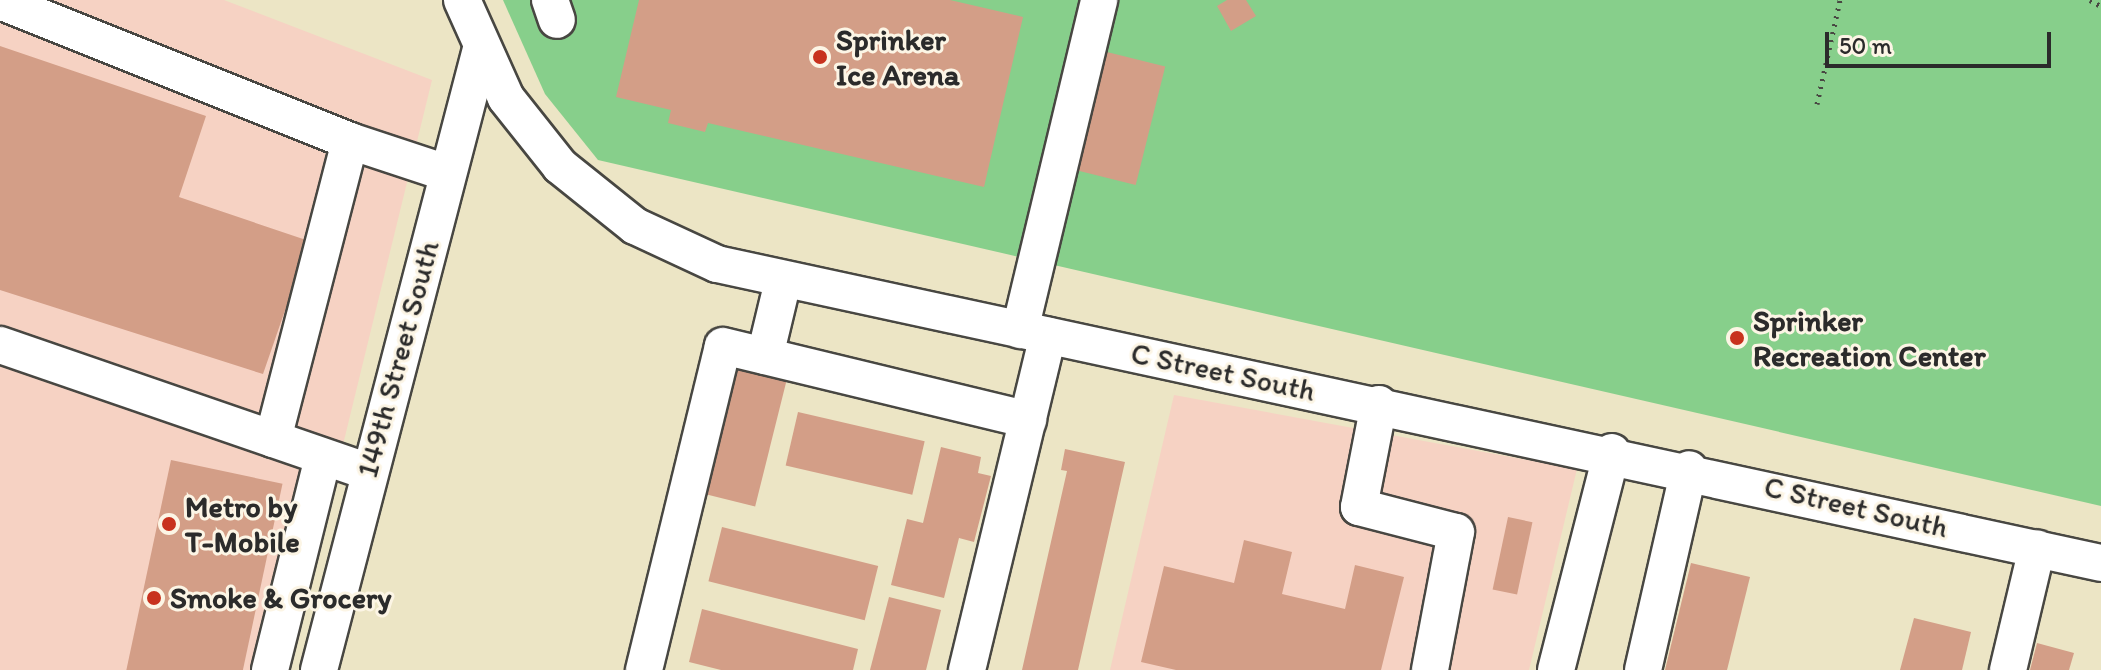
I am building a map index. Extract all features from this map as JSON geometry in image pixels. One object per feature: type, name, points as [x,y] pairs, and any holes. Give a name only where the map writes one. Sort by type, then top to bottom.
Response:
[{"type":"street","name":"C Street South","points":[[462,0],[481,49],[527,130],[592,196],[677,249],[783,281],[1612,452],[2101,563]]},
{"type":"street","points":[[550,0],[557,20],[562,0]]},
{"type":"street","points":[[967,670],[1028,420],[1034,333],[1099,0]]},
{"type":"street","points":[[0,1],[350,141],[447,173]]},
{"type":"street","name":"149th Street South","points":[[319,670],[368,472],[481,49]]},
{"type":"street","points":[[273,439],[350,141]]},
{"type":"street","points":[[765,356],[783,281]]},
{"type":"street","points":[[0,345],[368,472]]},
{"type":"street","points":[[644,670],[723,346],[1028,420]]},
{"type":"street","points":[[1379,404],[1359,507],[1456,532],[1430,670]]},
{"type":"street","points":[[1556,670],[1612,452]]},
{"type":"street","points":[[270,670],[323,457]]},
{"type":"street","points":[[1643,670],[1689,469]]},
{"type":"street","points":[[2008,670],[2037,548]]},
{"type":"path","points":[[1817,104],[1840,0]]},
{"type":"path","points":[[2090,0],[2101,6]]},
{"type":"shaded area","points":[[0,0],[224,0],[432,80],[288,670],[0,670]]},
{"type":"shaded area","points":[[1174,395],[1577,469],[1529,670],[1110,670]]},
{"type":"green space","name":"Sprinker Recreation Center","points":[[503,0],[2101,0],[2101,506],[598,160],[545,94]]},
{"type":"building","name":"Sprinker Ice Arena","points":[[639,0],[950,0],[1023,17],[984,187],[708,123],[705,132],[668,123],[671,110],[616,97]]},
{"type":"building","points":[[1227,0],[1246,0],[1256,16],[1231,31],[1217,6]]},
{"type":"building","points":[[0,46],[206,116],[179,197],[309,241],[263,374],[0,290]]},
{"type":"building","points":[[1107,52],[1165,67],[1136,185],[1077,170]]},
{"type":"building","points":[[733,368],[786,381],[755,506],[702,493]]},
{"type":"building","points":[[798,412],[925,441],[912,495],[786,466]]},
{"type":"building","points":[[941,447],[981,457],[978,473],[991,476],[974,542],[959,538],[944,598],[891,585],[907,519],[923,523]]},
{"type":"building","points":[[1065,449],[1125,462],[1078,670],[1022,670],[1067,471],[1061,470]]},
{"type":"building","points":[[171,460],[283,484],[243,670],[126,670]]},
{"type":"building","points":[[1508,517],[1532,522],[1517,595],[1493,589]]},
{"type":"building","points":[[722,527],[878,566],[865,620],[708,581]]},
{"type":"building","points":[[1244,540],[1292,552],[1282,594],[1345,609],[1355,565],[1404,577],[1381,670],[1176,670],[1141,662],[1164,566],[1234,583]]},
{"type":"building","points":[[1691,563],[1750,577],[1727,670],[1665,670]]},
{"type":"building","points":[[889,597],[941,610],[926,670],[870,670]]},
{"type":"building","points":[[702,609],[858,649],[853,670],[721,670],[689,662]]},
{"type":"building","points":[[1914,618],[1971,632],[1962,670],[1900,670]]},
{"type":"building","points":[[2037,643],[2074,653],[2069,670],[2030,670]]},
{"type":"place","name":"Sprinker Ice Arena","points":[[820,57]]},
{"type":"place","name":"Sprinker Recreation Center","points":[[1737,338]]},
{"type":"place","name":"Metro by T-Mobile","points":[[169,524]]},
{"type":"place","name":"Smoke & Grocery","points":[[154,598]]}]
